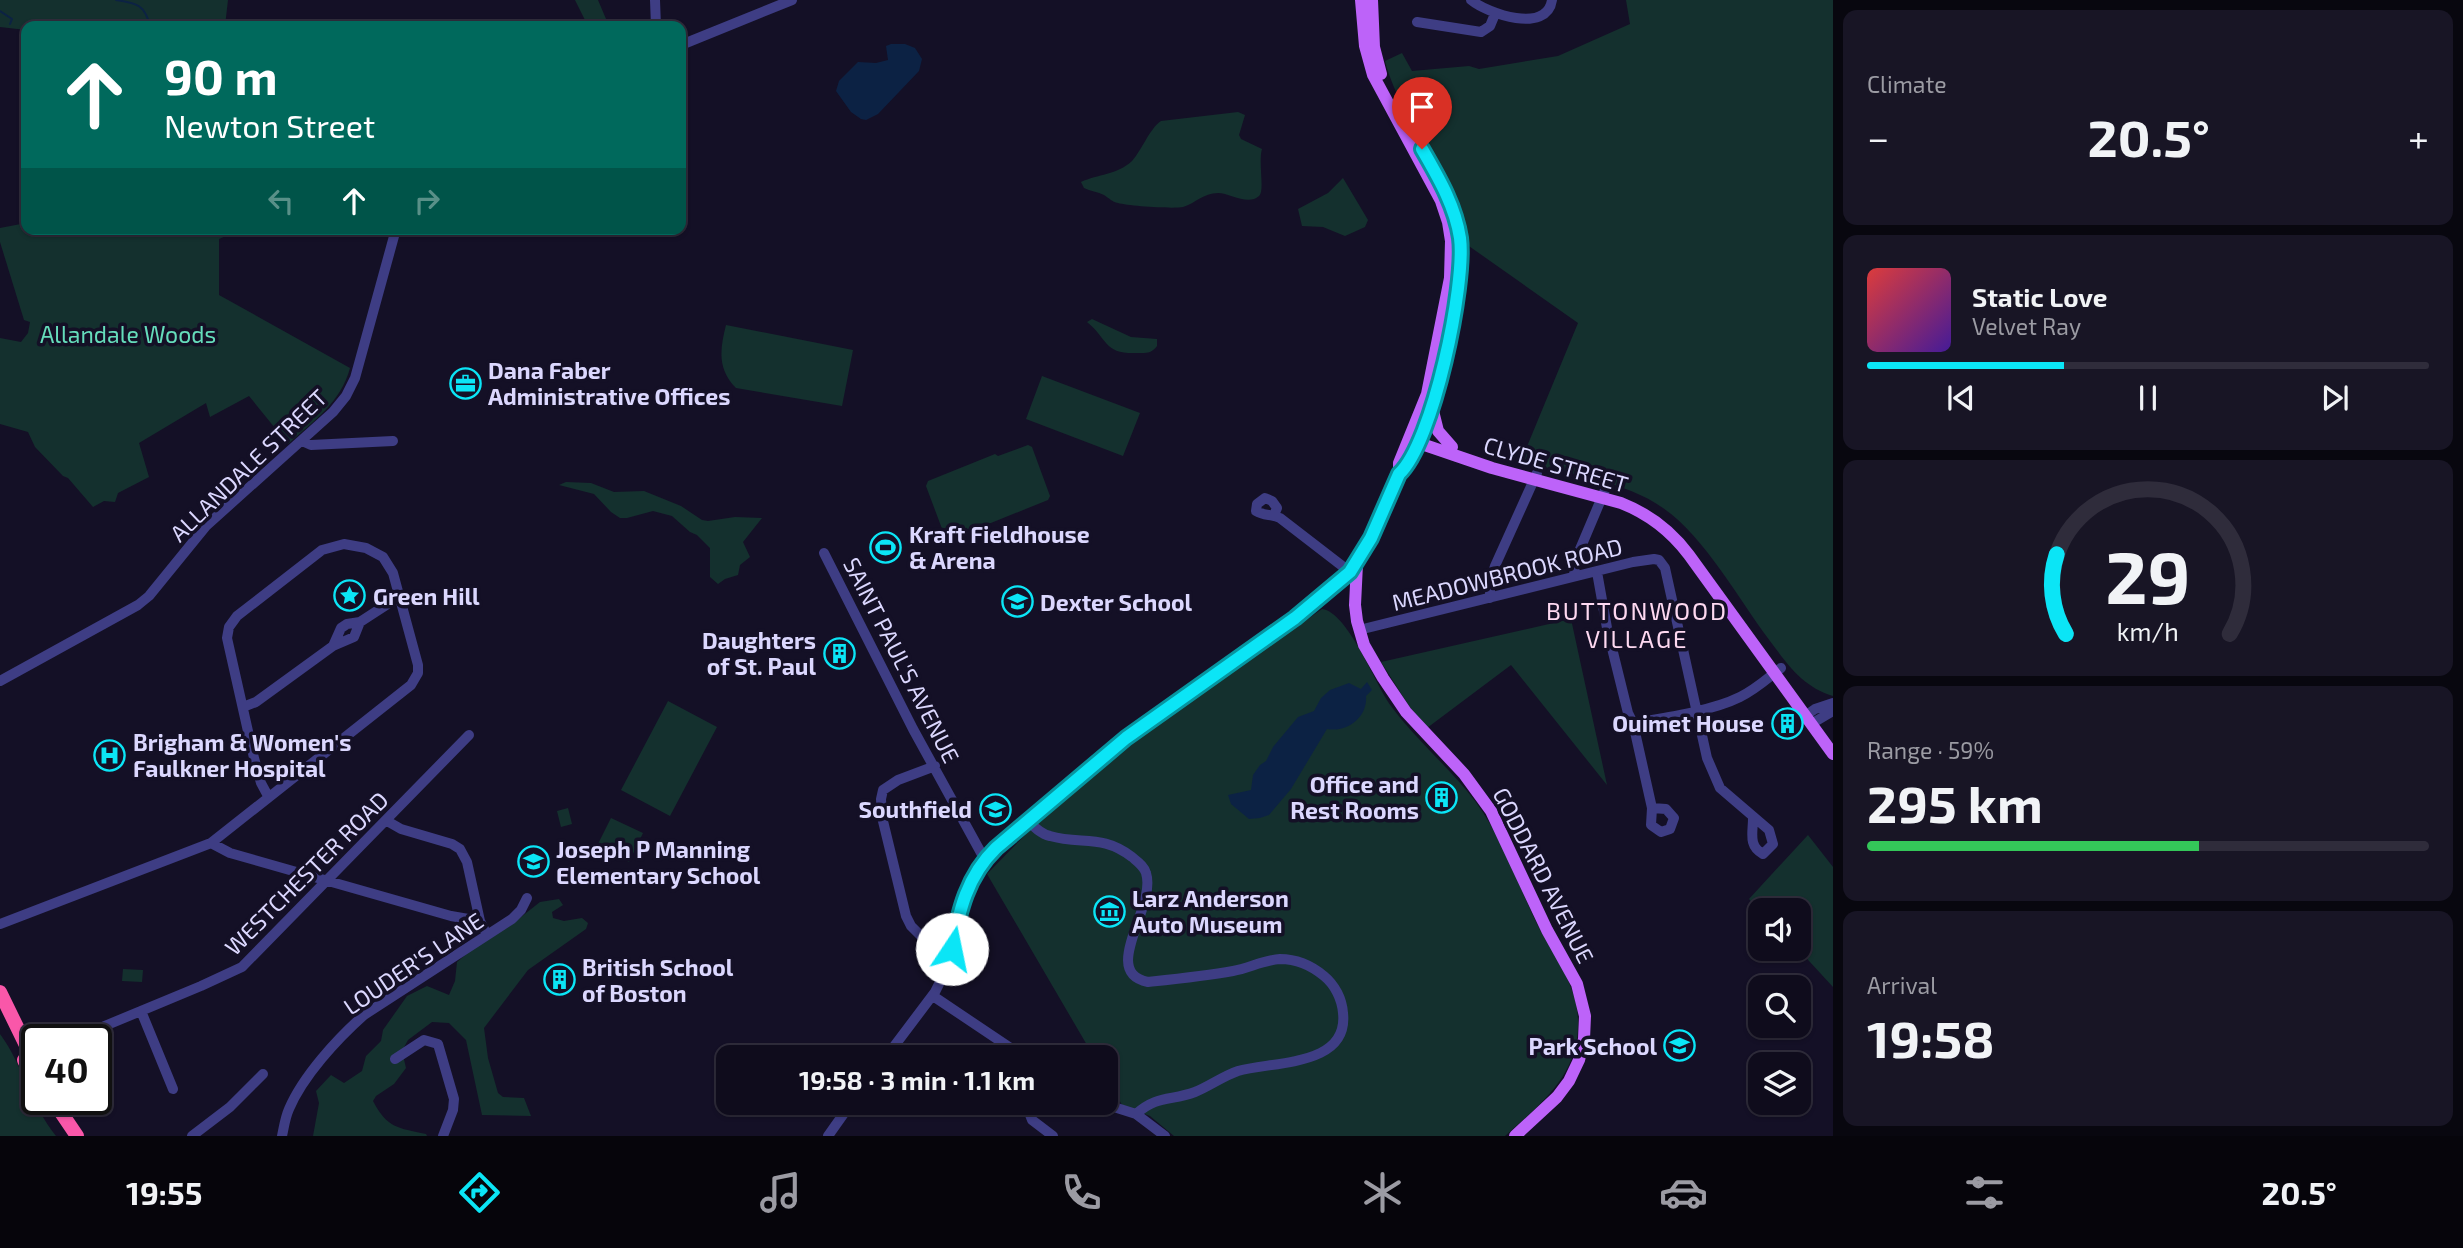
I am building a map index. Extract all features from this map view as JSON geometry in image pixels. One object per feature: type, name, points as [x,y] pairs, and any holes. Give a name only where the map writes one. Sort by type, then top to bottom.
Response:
[{"type":"highway","points":[[0,992],[21,1036]]},
{"type":"highway","points":[[0,1011],[21,1042]]},
{"type":"highway","points":[[53,1115],[67,1136]]},
{"type":"highway","points":[[63,1115],[77,1136]]},
{"type":"main road","points":[[1354,568],[1371,538],[1399,474],[1408,466],[1427,394],[1451,259],[1450,232],[1441,201],[1373,75],[1366,46],[1361,0]]},
{"type":"main road","points":[[1372,0],[1374,47],[1381,73],[1449,198],[1460,239],[1459,282],[1433,409],[1415,438]]},
{"type":"main road","name":"CLYDE STREET","points":[[1433,409],[1437,430],[1452,447]]},
{"type":"main road","name":"CLYDE STREET","points":[[1415,438],[1452,447],[1536,476]]},
{"type":"main road","name":"CLYDE STREET","points":[[1415,438],[1536,476],[1646,505],[1677,529],[1695,550],[1811,718]]},
{"type":"main road","name":"GODDARD AVENUE","points":[[1354,568],[1359,630],[1368,654],[1406,712],[1465,774],[1491,811],[1547,930],[1577,984],[1585,1016],[1584,1039],[1579,1060],[1569,1081],[1557,1097],[1515,1136]]},
{"type":"main road","points":[[1811,718],[1833,740]]},
{"type":"main road","points":[[1811,718],[1833,754]]},
{"type":"street","points":[[655,0],[656,21]]},
{"type":"street","points":[[686,43],[792,0]]},
{"type":"street","points":[[1471,0],[1495,14],[1527,19],[1545,14],[1552,0]]},
{"type":"street","points":[[1417,22],[1481,32],[1490,26],[1495,14]]},
{"type":"street","name":"ALLANDALE STREET","points":[[0,681],[138,605],[149,596],[206,526],[333,412],[346,396],[355,378],[394,235]]},
{"type":"street","points":[[302,441],[312,444],[393,441]]},
{"type":"street","points":[[1490,598],[1494,566],[1536,476]]},
{"type":"street","points":[[1574,576],[1575,561],[1604,494]]},
{"type":"street","points":[[895,1045],[933,996],[949,964],[964,895],[983,863],[1126,738],[1295,618],[1354,568],[1274,515]]},
{"type":"street","points":[[0,924],[211,843],[391,702],[415,680],[418,665],[400,596],[393,573],[376,551],[344,544],[322,550],[237,616],[229,627],[228,638],[243,707],[261,783],[268,796]]},
{"type":"street","name":"SAINT PAUL'S AVENUE","points":[[824,553],[983,863]]},
{"type":"street","name":"MEADOWBROOK ROAD","points":[[1359,630],[1574,576],[1654,559],[1662,564],[1697,710]]},
{"type":"street","points":[[1597,572],[1607,628],[1628,713],[1633,723],[1652,808]]},
{"type":"street","points":[[243,707],[256,702],[332,646],[354,638],[360,622],[400,596]]},
{"type":"street","points":[[1633,723],[1697,710],[1741,696],[1778,671]]},
{"type":"street","points":[[1811,718],[1833,703]]},
{"type":"street","points":[[1697,710],[1707,758],[1715,780],[1720,788],[1753,818]]},
{"type":"street","points":[[1811,718],[1833,711]]},
{"type":"street","name":"WESTCHESTER ROAD","points":[[110,1024],[242,967],[469,735]]},
{"type":"street","points":[[935,766],[898,780],[883,790],[882,817],[901,897],[911,926],[930,942],[952,949]]},
{"type":"street","points":[[387,821],[401,829],[452,844],[460,849],[467,862],[480,922],[488,935]]},
{"type":"street","points":[[1028,821],[1041,833],[1050,836],[1108,844],[1129,855],[1143,867],[1149,887],[1129,942],[1127,962],[1131,973],[1140,981],[1235,971],[1281,959],[1312,967],[1328,979],[1342,1000],[1342,1030],[1329,1048],[1293,1063],[1224,1076],[1190,1094],[1146,1105],[1136,1114]]},
{"type":"street","points":[[211,843],[230,853],[480,922]]},
{"type":"street","name":"LOUDER'S LANE","points":[[282,1136],[288,1110],[299,1092],[326,1055],[354,1024],[518,914],[527,898]]},
{"type":"street","points":[[933,996],[1006,1045]]},
{"type":"street","points":[[141,1011],[173,1089]]},
{"type":"street","points":[[395,1059],[425,1040],[438,1044],[454,1099],[453,1110],[443,1136]]},
{"type":"street","points":[[192,1136],[230,1107],[263,1074]]},
{"type":"street","points":[[1118,1108],[1136,1114],[1164,1136]]},
{"type":"street","points":[[828,1136],[843,1115]]},
{"type":"street","points":[[1030,1115],[1053,1136]]},
{"type":"green space","points":[[0,0],[228,0],[226,21],[21,21],[21,29],[0,27]]},
{"type":"green space","points":[[575,0],[598,0],[607,21],[586,21]]},
{"type":"green space","points":[[1626,0],[1833,0],[1833,696],[1813,687],[1790,667],[1707,552],[1678,520],[1663,508],[1631,491],[1595,479],[1521,461],[1578,323],[1466,244],[1453,196],[1404,108],[1385,61],[1402,53],[1412,71],[1469,66],[1479,69],[1558,56],[1630,24]]},
{"type":"green space","points":[[1238,112],[1245,115],[1239,135],[1241,139],[1262,149],[1261,193],[1255,199],[1218,193],[1183,207],[1140,206],[1114,202],[1104,195],[1084,188],[1081,182],[1126,166],[1161,121]]},
{"type":"green space","points":[[1343,178],[1368,220],[1365,227],[1345,236],[1323,227],[1302,226],[1298,209],[1328,193]]},
{"type":"green space","name":"Allandale Woods","points":[[21,224],[21,235],[228,235],[219,239],[219,295],[350,368],[346,380],[317,419],[288,444],[249,396],[210,417],[206,403],[139,443],[149,477],[118,493],[115,502],[104,501],[93,507],[68,478],[35,447],[28,432],[0,424],[0,338],[21,342],[28,333],[30,322],[24,320],[0,242],[0,228]]},
{"type":"green space","points":[[1092,319],[1131,337],[1157,339],[1157,346],[1146,353],[1118,351],[1108,345],[1087,322]]},
{"type":"green space","points":[[726,325],[853,350],[842,406],[736,388],[723,366],[722,342]]},
{"type":"green space","points":[[1042,376],[1140,413],[1123,456],[1026,419]]},
{"type":"green space","points":[[1028,445],[1032,447],[1050,496],[1048,500],[981,527],[979,525],[948,536],[944,534],[926,486],[928,481],[995,454],[998,456]]},
{"type":"green space","points":[[566,482],[591,483],[614,492],[644,491],[681,506],[702,520],[762,518],[743,542],[750,557],[740,565],[738,575],[718,584],[710,577],[710,548],[672,516],[653,511],[620,518],[594,494],[559,485]]},
{"type":"green space","points":[[1322,609],[1342,622],[1391,706],[1485,815],[1537,924],[1569,982],[1577,1007],[1577,1039],[1566,1072],[1545,1099],[1505,1136],[1174,1136],[1150,1116],[1122,1105],[1118,1098],[1118,1045],[1087,1045],[987,874],[1030,830],[1142,736]]},
{"type":"green space","points":[[1571,619],[1607,785],[1511,665],[1427,728],[1411,709],[1381,662]]},
{"type":"green space","points":[[668,701],[717,727],[670,816],[621,790]]},
{"type":"green space","points":[[568,808],[572,824],[561,827],[557,811]]},
{"type":"green space","points":[[611,818],[643,833],[629,862],[597,846]]},
{"type":"green space","points":[[1808,835],[1833,867],[1833,987],[1809,961],[1811,898],[1750,898]]},
{"type":"green space","points":[[559,899],[563,905],[552,912],[553,918],[564,921],[582,918],[588,923],[586,929],[528,970],[484,1028],[488,1058],[498,1093],[503,1097],[524,1098],[531,1116],[482,1115],[466,1040],[449,1023],[432,1022],[408,1040],[402,1051],[406,1068],[394,1084],[373,1101],[389,1122],[427,1136],[313,1136],[319,1103],[316,1091],[331,1075],[344,1083],[362,1071],[366,1056],[381,1041],[383,1030],[407,996],[427,986],[449,995],[455,981],[457,962],[490,934],[507,928],[540,902]]},
{"type":"green space","points":[[123,969],[143,970],[142,982],[122,981]]},
{"type":"green space","points":[[0,1034],[21,1071],[21,1115],[42,1115],[56,1136],[0,1136]]},
{"type":"water","points":[[905,44],[915,48],[922,59],[919,71],[878,114],[866,120],[861,119],[851,112],[836,91],[839,81],[858,62],[876,63],[888,60],[886,46]]},
{"type":"water","points":[[1367,682],[1372,690],[1366,696],[1364,711],[1360,717],[1349,726],[1327,729],[1291,789],[1269,815],[1249,819],[1231,804],[1228,795],[1251,790],[1253,775],[1298,717],[1314,711],[1321,698],[1330,690],[1349,683],[1361,689]]},
{"type":"waterway","points":[[116,0],[139,6],[148,21]]},
{"type":"waterway","points":[[0,11],[12,19],[10,24]]},
{"type":"place","name":"Dana Faber Administrative Offices","points":[[465,383]]},
{"type":"place","name":"Kraft Fieldhouse & Arena","points":[[886,547]]},
{"type":"place","name":"Green Hill","points":[[350,596]]},
{"type":"place","name":"Dexter School","points":[[1017,602]]},
{"type":"place","name":"Daughters of St. Paul","points":[[839,653]]},
{"type":"place","name":"Ouimet House","points":[[1787,723]]},
{"type":"place","name":"Brigham & Women's Faulkner Hospital","points":[[110,755]]},
{"type":"place","name":"Office and Rest Rooms","points":[[1442,797]]},
{"type":"place","name":"Southfield","points":[[995,809]]},
{"type":"place","name":"Joseph P Manning Elementary School","points":[[533,862]]},
{"type":"place","name":"Larz Anderson Auto Museum","points":[[1109,911]]},
{"type":"place","name":"British School of Boston","points":[[559,980]]},
{"type":"place","name":"Park School","points":[[1680,1046]]},
{"type":"district","name":"BUTTONWOOD VILLAGE","points":[[1637,624]]},
{"type":"route","points":[[952,949],[964,895],[981,865],[996,848],[1126,738],[1309,607],[1350,572],[1363,554],[1399,474],[1408,466],[1433,409],[1459,282],[1460,239],[1454,210],[1422,149]]}]
